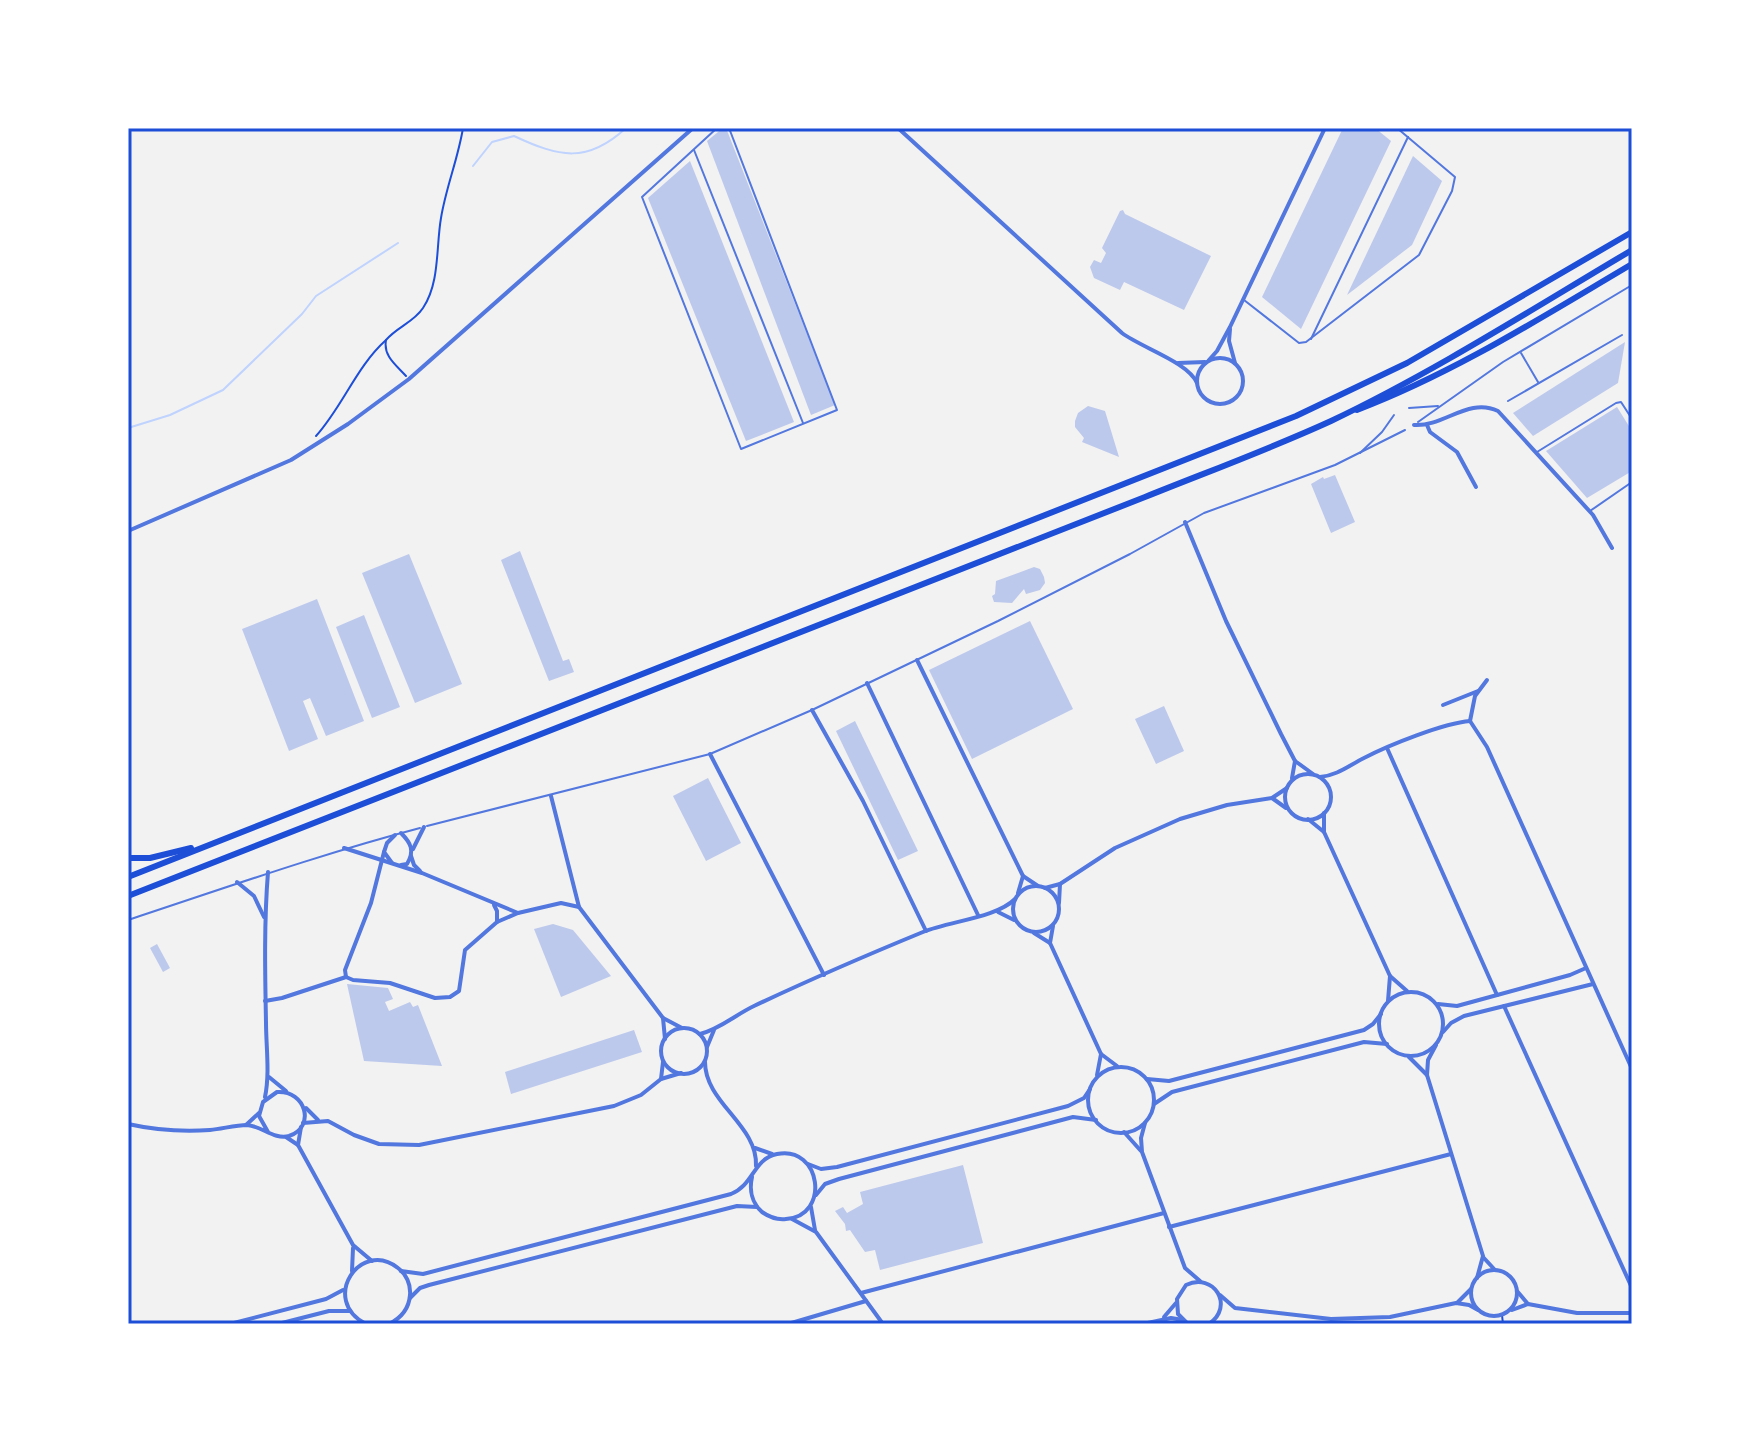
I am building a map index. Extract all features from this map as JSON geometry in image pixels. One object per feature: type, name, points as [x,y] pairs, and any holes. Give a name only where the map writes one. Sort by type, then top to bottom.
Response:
[{"type":"highway","points":[[128,877],[857,587],[1106,493],[1326,403],[1419,356],[1632,232]]},
{"type":"highway","points":[[1333,420],[1439,363],[1632,250]]},
{"type":"highway","points":[[128,896],[1145,497],[1394,396],[1494,346],[1632,264]]},
{"type":"highway","points":[[128,858],[150,858],[217,841]]},
{"type":"street","points":[[128,531],[291,460],[348,424],[409,379],[693,128]]},
{"type":"street","points":[[898,128],[1122,333],[1193,375],[1199,391],[1211,402],[1226,403],[1234,399],[1239,394],[1243,379],[1229,341],[1230,327]]},
{"type":"street","points":[[1197,383],[1197,375],[1217,351],[1230,327],[1325,128]]},
{"type":"street","points":[[1175,362],[1196,364],[1222,357],[1235,363]]},
{"type":"street","points":[[1415,424],[1427,425],[1483,406],[1498,411],[1600,524],[1612,548]]},
{"type":"street","points":[[1427,425],[1430,432],[1457,452],[1476,487]]},
{"type":"street","points":[[1185,522],[1226,621],[1295,761],[1295,772],[1285,799],[1290,810]]},
{"type":"street","points":[[917,660],[1023,876],[1045,888],[1059,905]]},
{"type":"street","points":[[1487,680],[1478,691],[1470,721],[1487,747],[1632,1069]]},
{"type":"street","points":[[867,683],[978,915]]},
{"type":"street","points":[[1443,705],[1478,691]]},
{"type":"street","points":[[812,710],[863,801],[926,931]]},
{"type":"street","points":[[1320,777],[1336,775],[1387,748],[1470,721]]},
{"type":"street","points":[[1387,748],[1497,995]]},
{"type":"street","points":[[710,754],[824,975]]},
{"type":"street","points":[[1295,761],[1320,777],[1330,793]]},
{"type":"street","points":[[1045,888],[1060,884],[1115,848],[1180,819],[1227,805],[1272,798],[1298,776],[1313,774]]},
{"type":"street","points":[[1308,819],[1324,813],[1329,806],[1336,775]]},
{"type":"street","points":[[551,796],[579,907],[663,1018],[700,1034],[714,1030],[751,1007],[926,931],[998,912],[1026,888],[1038,886]]},
{"type":"street","points":[[1272,798],[1324,832]]},
{"type":"street","points":[[1324,813],[1324,832],[1390,976],[1407,991]]},
{"type":"street","points":[[396,865],[407,864],[424,827]]},
{"type":"street","points":[[401,833],[410,842],[414,865],[422,873]]},
{"type":"street","points":[[346,977],[345,970],[371,903],[387,843],[395,835]]},
{"type":"street","points":[[344,848],[422,873],[518,913]]},
{"type":"street","points":[[384,852],[396,865]]},
{"type":"street","points":[[246,1125],[259,1113],[269,1077],[265,1001],[268,872]]},
{"type":"street","points":[[1016,922],[1012,909],[1023,876]]},
{"type":"street","points":[[237,882],[254,896],[265,919]]},
{"type":"street","points":[[1050,943],[1053,925],[1059,914],[1060,884]]},
{"type":"street","points":[[493,903],[497,922]]},
{"type":"street","points":[[265,1001],[346,977],[390,983],[435,998],[450,997],[459,991],[465,950],[497,922],[518,913],[561,903],[579,907]]},
{"type":"street","points":[[998,912],[1050,943],[1101,1054],[1119,1067]]},
{"type":"street","points":[[1034,933],[1053,925]]},
{"type":"street","points":[[1436,1004],[1457,1006],[1586,968]]},
{"type":"street","points":[[1147,1079],[1169,1081],[1364,1030],[1373,1024],[1387,1003],[1390,976]]},
{"type":"street","points":[[1528,1304],[1509,1277],[1495,1271],[1483,1257],[1427,1075],[1428,1060],[1451,1023],[1464,1016],[1593,983]]},
{"type":"street","points":[[1387,1003],[1407,991],[1430,997],[1443,1021],[1442,1034]]},
{"type":"street","points":[[1504,1006],[1632,1288]]},
{"type":"street","points":[[1381,1014],[1379,1026],[1391,1048],[1413,1056],[1436,1045]]},
{"type":"street","points":[[661,1079],[665,1039],[663,1018]]},
{"type":"street","points":[[665,1039],[674,1030],[682,1028]]},
{"type":"street","points":[[714,1030],[705,1060],[708,1081],[755,1148],[756,1168]]},
{"type":"street","points":[[700,1034],[707,1047]]},
{"type":"street","points":[[1235,1308],[1210,1284],[1200,1281],[1185,1268],[1142,1152],[1141,1138],[1154,1104],[1172,1092],[1364,1042],[1387,1044]]},
{"type":"street","points":[[1097,1078],[1101,1054]]},
{"type":"street","points":[[1407,1055],[1427,1075]]},
{"type":"street","points":[[663,1059],[670,1069],[681,1073]]},
{"type":"street","points":[[690,1073],[701,1067],[705,1060]]},
{"type":"street","points":[[755,1148],[793,1155],[821,1169],[868,1159],[1068,1106],[1084,1098],[1097,1078],[1111,1068],[1119,1067],[1139,1072],[1147,1079],[1154,1104]]},
{"type":"street","points":[[285,1137],[302,1125],[318,1120],[328,1121],[379,1144],[419,1145],[614,1106],[641,1095],[661,1079],[681,1073],[690,1073],[708,1081]]},
{"type":"street","points":[[269,1077],[297,1097],[318,1120]]},
{"type":"street","points":[[1090,1089],[1090,1111],[1108,1130],[1124,1132],[1140,1127],[1146,1121]]},
{"type":"street","points":[[265,1099],[277,1092],[287,1092]]},
{"type":"street","points":[[298,1145],[303,1105]]},
{"type":"street","points":[[259,1113],[261,1124],[268,1132]]},
{"type":"street","points":[[790,1219],[810,1205],[825,1184],[1073,1117],[1096,1120]]},
{"type":"street","points":[[128,1124],[186,1131],[246,1125],[285,1137],[298,1145],[353,1245],[372,1261]]},
{"type":"street","points":[[1124,1132],[1142,1152]]},
{"type":"street","points":[[401,1271],[423,1274],[717,1198],[743,1189],[756,1168],[776,1154]]},
{"type":"street","points":[[1169,1227],[1451,1154]]},
{"type":"street","points":[[807,1164],[816,1181],[815,1196]]},
{"type":"street","points":[[752,1177],[752,1196],[758,1207],[769,1216],[790,1219],[816,1232]]},
{"type":"street","points":[[401,1324],[410,1298],[420,1288],[735,1206],[747,1204],[758,1207]]},
{"type":"street","points":[[810,1205],[816,1232],[883,1324]]},
{"type":"street","points":[[861,1293],[1164,1213]]},
{"type":"street","points":[[353,1245],[352,1272],[345,1288],[345,1298],[350,1311],[366,1324]]},
{"type":"street","points":[[1456,1303],[1472,1288],[1483,1257]]},
{"type":"street","points":[[352,1272],[372,1261],[390,1263],[408,1281],[410,1298]]},
{"type":"street","points":[[1162,1319],[1176,1303],[1185,1268]]},
{"type":"street","points":[[1477,1278],[1495,1271]]},
{"type":"street","points":[[1182,1288],[1200,1281]]},
{"type":"street","points":[[230,1324],[326,1299],[345,1288]]},
{"type":"street","points":[[1472,1288],[1472,1299],[1478,1310]]},
{"type":"street","points":[[1504,1314],[1515,1303],[1516,1290]]},
{"type":"street","points":[[1218,1316],[1220,1295]]},
{"type":"street","points":[[788,1324],[866,1301]]},
{"type":"street","points":[[1176,1303],[1177,1312],[1188,1324]]},
{"type":"street","points":[[1209,1324],[1235,1308],[1308,1317],[1370,1319],[1456,1303],[1469,1305],[1491,1316],[1528,1304],[1577,1313],[1632,1313]]},
{"type":"street","points":[[278,1324],[329,1311],[350,1311]]},
{"type":"street","points":[[389,1324],[402,1315]]},
{"type":"street","points":[[1143,1324],[1162,1319],[1183,1320]]},
{"type":"lane","points":[[717,128],[642,197],[741,449],[837,410],[729,128]]},
{"type":"lane","points":[[1243,300],[1299,343],[1310,340],[1419,255],[1455,181],[1453,173],[1397,128]]},
{"type":"lane","points":[[1310,340],[1408,137]]},
{"type":"lane","points":[[694,149],[804,424]]},
{"type":"lane","points":[[1415,424],[1520,352],[1632,285]]},
{"type":"lane","points":[[1508,401],[1622,335]]},
{"type":"lane","points":[[1520,352],[1539,383]]},
{"type":"lane","points":[[1535,453],[1616,403],[1621,402],[1632,419]]},
{"type":"lane","points":[[1409,408],[1439,406]]},
{"type":"lane","points":[[1422,409],[1427,425]]},
{"type":"lane","points":[[1357,456],[1382,432],[1394,415]]},
{"type":"lane","points":[[128,920],[344,848],[710,754],[917,660],[1215,508],[1357,456],[1405,430]]},
{"type":"lane","points":[[1589,511],[1632,482]]},
{"type":"path","points":[[312,440],[334,414],[373,352],[413,320],[427,302],[433,281],[441,215],[459,157],[463,128]]},
{"type":"path","points":[[386,340],[389,358],[409,379]]},
{"type":"path","points":[[1503,1324],[1504,1314]]},
{"type":"building","points":[[726,128],[835,405],[811,415],[707,141]]},
{"type":"building","points":[[1343,128],[1375,128],[1391,141],[1301,329],[1262,297]]},
{"type":"building","points":[[1413,156],[1442,181],[1412,245],[1347,295]]},
{"type":"building","points":[[690,161],[794,422],[746,441],[648,198]]},
{"type":"building","points":[[1123,210],[1125,214],[1211,256],[1184,310],[1124,282],[1120,290],[1094,278],[1090,267],[1094,260],[1101,263],[1106,253],[1102,248]]},
{"type":"building","points":[[1625,342],[1618,383],[1533,436],[1513,413]]},
{"type":"building","points":[[1088,406],[1105,411],[1119,457],[1082,442],[1084,438],[1075,427],[1075,421],[1078,413]]},
{"type":"building","points":[[1617,407],[1632,431],[1632,471],[1587,498],[1546,451]]},
{"type":"building","points":[[1335,475],[1355,522],[1331,533],[1311,484]]},
{"type":"building","points":[[520,551],[563,661],[569,659],[574,672],[549,681],[501,560]]},
{"type":"building","points":[[409,554],[462,684],[415,703],[362,573]]},
{"type":"building","points":[[1034,567],[1040,569],[1044,577],[1045,583],[1040,590],[1026,594],[1024,589],[1012,603],[994,602],[992,596],[996,581]]},
{"type":"building","points":[[317,599],[364,721],[326,736],[310,698],[303,701],[318,739],[289,751],[242,629]]},
{"type":"building","points":[[364,615],[400,707],[372,718],[336,627]]},
{"type":"building","points":[[1030,621],[1073,709],[972,759],[929,670]]},
{"type":"building","points":[[1164,706],[1184,751],[1156,764],[1135,719]]},
{"type":"building","points":[[855,721],[918,851],[898,860],[836,731]]},
{"type":"building","points":[[708,778],[741,843],[706,861],[673,796]]},
{"type":"building","points":[[553,924],[573,930],[611,976],[561,997],[534,929]]},
{"type":"building","points":[[157,944],[170,968],[163,972],[150,948]]},
{"type":"building","points":[[347,984],[388,988],[393,999],[385,1002],[389,1011],[410,1002],[413,1007],[418,1005],[442,1066],[364,1061]]},
{"type":"building","points":[[634,1030],[642,1052],[511,1094],[505,1072]]},
{"type":"building","points":[[963,1165],[983,1243],[880,1270],[875,1250],[865,1252],[850,1230],[846,1231],[845,1224],[835,1211],[843,1207],[847,1213],[863,1204],[860,1192]]},
{"type":"waterway","points":[[473,166],[492,142],[514,136],[545,149],[572,153],[598,147],[626,128]]},
{"type":"waterway","points":[[128,428],[170,415],[223,390],[302,314],[316,296],[398,243]]}]
